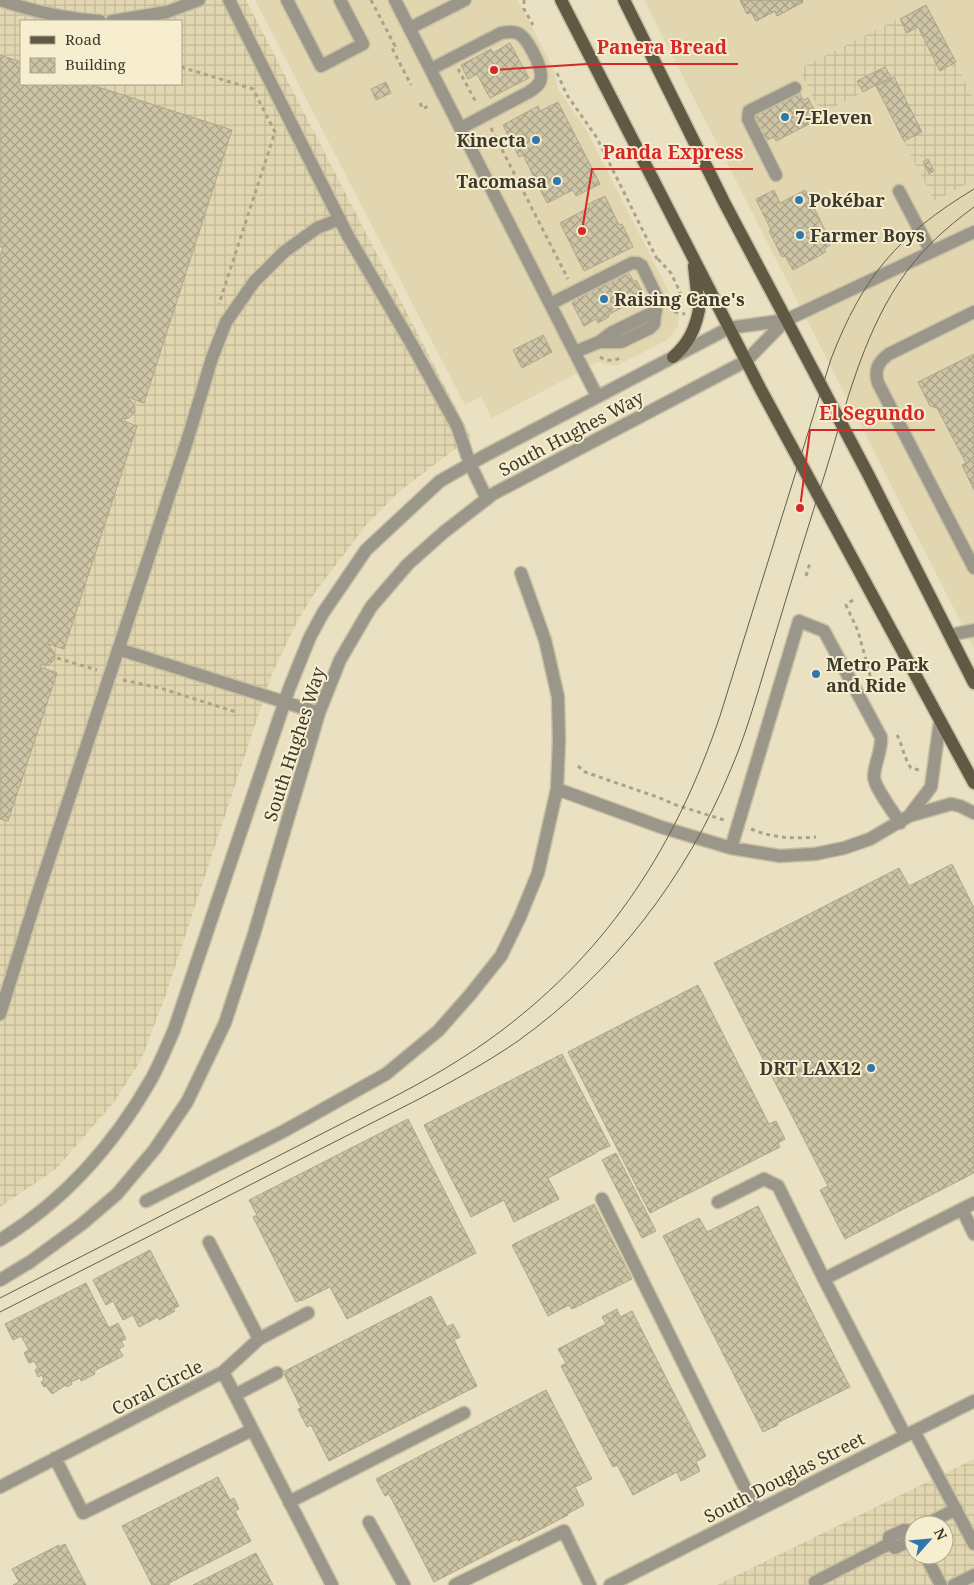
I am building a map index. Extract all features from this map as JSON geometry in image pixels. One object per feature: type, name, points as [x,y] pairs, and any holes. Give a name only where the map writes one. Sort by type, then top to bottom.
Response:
[{"type":"main road","points":[[561,0],[746,361],[974,783]]},
{"type":"main road","points":[[624,0],[724,202],[868,474],[974,684]]},
{"type":"main road","points":[[673,357],[690,338],[699,310],[694,259]]},
{"type":"street","points":[[0,0],[21,7],[83,20]]},
{"type":"street","points":[[118,20],[167,12],[199,0]]},
{"type":"street","points":[[229,0],[348,236],[411,342],[457,426],[470,464],[487,498]]},
{"type":"street","points":[[287,0],[321,66],[363,44],[340,0]]},
{"type":"street","points":[[395,0],[597,396]]},
{"type":"street","points":[[410,28],[465,0]]},
{"type":"street","points":[[431,69],[501,33],[512,31],[519,33],[525,39],[540,68],[541,78],[538,85],[529,92],[461,128]]},
{"type":"street","points":[[776,175],[748,119],[748,114],[749,111],[795,88]]},
{"type":"street","points":[[899,191],[931,252]]},
{"type":"street","points":[[0,1014],[212,358],[226,322],[254,282],[284,252],[317,228],[340,219]]},
{"type":"street","points":[[786,320],[974,232]]},
{"type":"street","points":[[550,304],[632,263],[642,266],[657,297],[654,324],[621,342],[598,342],[575,352]]},
{"type":"street","points":[[974,312],[889,354],[882,359],[875,373],[882,392],[974,568]]},
{"type":"street","name":"South Hughes Way","points":[[0,1240],[64,1193],[95,1160],[131,1112],[152,1077],[174,1030],[284,702],[310,637],[323,613],[366,550],[440,482],[470,464],[730,328],[786,320]]},
{"type":"street","name":"South Hughes Way","points":[[0,1280],[30,1262],[82,1224],[117,1194],[155,1149],[187,1102],[225,1022],[254,934],[319,713],[340,660],[371,607],[408,564],[487,498],[746,361],[786,320]]},
{"type":"street","points":[[146,1201],[284,1131],[386,1074],[438,1031],[501,956],[538,873],[557,789],[558,698],[545,640],[521,573]]},
{"type":"street","points":[[731,848],[799,621],[824,631],[881,737],[882,745],[874,777],[878,788],[905,819]]},
{"type":"street","points":[[950,635],[974,630]]},
{"type":"street","points":[[118,649],[319,713]]},
{"type":"street","points":[[905,819],[931,788],[940,721]]},
{"type":"street","points":[[557,789],[661,827],[731,848],[780,856],[815,854],[844,848],[870,839],[905,819],[951,804],[974,813]]},
{"type":"street","points":[[718,1202],[764,1179],[778,1186],[824,1279],[910,1433],[956,1509],[974,1544]]},
{"type":"street","points":[[602,1199],[756,1510]]},
{"type":"street","points":[[824,1279],[974,1203]]},
{"type":"street","points":[[962,1209],[974,1234]]},
{"type":"street","points":[[208,1242],[259,1339]]},
{"type":"street","points":[[223,1372],[259,1339],[308,1314]]},
{"type":"street","name":"Coral Circle","points":[[0,1486],[223,1372],[332,1585]]},
{"type":"street","points":[[235,1395],[277,1373]]},
{"type":"street","name":"South Douglas Street","points":[[610,1585],[974,1401]]},
{"type":"street","points":[[289,1502],[464,1414]]},
{"type":"street","points":[[55,1458],[83,1513],[252,1430]]},
{"type":"street","points":[[944,1515],[956,1509]]},
{"type":"street","points":[[369,1522],[404,1585]]},
{"type":"street","points":[[456,1585],[564,1531],[590,1585]]},
{"type":"street","points":[[815,1582],[889,1544],[895,1548],[904,1544]]},
{"type":"street","points":[[930,1565],[941,1585]]},
{"type":"street","points":[[954,1585],[974,1575]]},
{"type":"path","points":[[371,0],[395,46],[392,48],[411,85]]},
{"type":"path","points":[[524,0],[524,9],[533,26]]},
{"type":"path","points":[[452,58],[570,282],[563,285]]},
{"type":"path","points":[[182,67],[253,90],[275,132],[218,306]]},
{"type":"path","points":[[556,70],[567,95],[597,138],[657,259],[671,274],[680,292],[675,312]]},
{"type":"path","points":[[420,103],[423,109],[428,106]]},
{"type":"path","points":[[657,259],[658,266]]},
{"type":"path","points":[[670,296],[675,312]]},
{"type":"path","points":[[675,312],[690,315]]},
{"type":"path","points":[[806,576],[810,563]]},
{"type":"path","points":[[853,600],[846,605],[858,631],[874,691]]},
{"type":"path","points":[[57,658],[98,671]]},
{"type":"path","points":[[120,679],[160,688],[236,712]]},
{"type":"path","points":[[896,742],[897,735],[903,748],[905,759],[911,768],[924,772]]},
{"type":"path","points":[[578,766],[585,772],[764,835],[817,837]]},
{"type":"shaded area","points":[[0,0],[246,0],[471,437],[401,490],[367,524],[316,591],[298,620],[272,674],[165,997],[141,1060],[114,1102],[56,1169],[0,1207]]},
{"type":"shaded area","points":[[255,0],[518,0],[553,68],[558,89],[587,131],[679,312],[678,326],[667,340],[616,366],[598,362],[492,418],[481,397],[465,405]]},
{"type":"shaded area","points":[[644,0],[974,0],[974,648]]},
{"type":"shaded area","points":[[926,5],[974,100],[974,180],[934,201],[876,86],[821,113],[799,69]]},
{"type":"shaded area","points":[[974,1459],[974,1585],[717,1585]]},
{"type":"building","points":[[740,0],[802,0],[803,2],[777,16],[775,11],[756,21],[751,12],[747,14]]},
{"type":"building","points":[[740,0],[802,0],[803,2],[777,16],[775,11],[756,21],[751,12],[747,14]]},
{"type":"building","points":[[926,5],[956,62],[940,71],[918,27],[907,33],[900,19]]},
{"type":"building","points":[[510,43],[529,78],[490,98],[477,74],[468,79],[461,65],[491,49],[493,53]]},
{"type":"building","points":[[0,55],[20,62],[20,85],[92,85],[232,130],[144,403],[127,397],[133,403],[135,412],[129,418],[121,420],[137,426],[64,649],[48,644],[55,654],[54,660],[49,665],[40,665],[40,667],[57,673],[8,821],[0,819],[0,256],[3,247],[0,247]]},
{"type":"building","points":[[885,67],[891,77],[863,92],[857,81]]},
{"type":"building","points":[[894,77],[922,132],[904,141],[876,86]]},
{"type":"building","points":[[386,82],[391,93],[376,100],[371,89]]},
{"type":"building","name":"7-Eleven","points":[[799,92],[803,100],[808,98],[819,119],[776,141],[774,137],[765,141],[752,115]]},
{"type":"building","points":[[558,102],[600,184],[576,196],[573,190],[547,203],[523,155],[519,157],[503,125],[538,106],[540,111]]},
{"type":"building","points":[[928,159],[934,171],[929,174],[923,162]]},
{"type":"building","points":[[774,190],[780,203],[805,190],[827,234],[825,235],[830,245],[824,249],[826,252],[793,270],[785,256],[782,257],[756,199]]},
{"type":"building","points":[[605,196],[619,225],[622,224],[633,247],[584,271],[560,223],[590,207],[588,204]]},
{"type":"building","name":"Raising Cane's","points":[[628,272],[634,282],[636,280],[644,294],[598,323],[596,319],[584,326],[572,303],[575,302],[573,298],[580,295],[582,297],[588,294],[586,291],[593,288],[594,290],[621,276],[620,274],[622,273],[623,275]]},
{"type":"building","points":[[543,335],[552,352],[522,368],[513,350]]},
{"type":"building","points":[[974,354],[974,490],[962,465],[966,463],[937,408],[930,406],[918,382]]},
{"type":"building","name":"DRT LAX12","points":[[952,864],[974,908],[974,1173],[845,1239],[820,1190],[828,1186],[714,963],[899,868],[909,886]]},
{"type":"building","points":[[698,985],[769,1124],[776,1121],[785,1139],[778,1143],[780,1147],[650,1213],[568,1052]]},
{"type":"building","points":[[562,1054],[610,1146],[548,1178],[559,1199],[514,1222],[504,1200],[471,1217],[424,1125]]},
{"type":"building","points":[[408,1119],[476,1253],[347,1319],[330,1287],[296,1302],[253,1217],[257,1215],[249,1200]]},
{"type":"building","points":[[616,1153],[656,1231],[642,1238],[602,1160]]},
{"type":"building","points":[[594,1204],[632,1279],[572,1309],[569,1305],[548,1316],[512,1245]]},
{"type":"building","points":[[758,1206],[850,1387],[777,1423],[778,1425],[763,1432],[663,1236],[699,1218],[707,1232]]},
{"type":"building","points":[[150,1250],[179,1306],[173,1309],[175,1311],[159,1320],[158,1317],[139,1327],[133,1315],[123,1320],[113,1301],[106,1305],[93,1280]]},
{"type":"building","points":[[86,1283],[109,1328],[118,1323],[126,1339],[121,1341],[124,1346],[119,1349],[123,1356],[94,1371],[95,1374],[81,1381],[80,1378],[71,1382],[72,1384],[67,1387],[66,1385],[52,1394],[41,1382],[44,1380],[42,1375],[38,1377],[35,1370],[38,1368],[34,1361],[29,1363],[24,1353],[29,1350],[21,1336],[13,1340],[5,1324]]},
{"type":"building","points":[[431,1296],[447,1327],[453,1324],[460,1337],[454,1340],[477,1386],[329,1461],[311,1425],[307,1427],[298,1409],[301,1408],[283,1372]]},
{"type":"building","points":[[617,1309],[620,1317],[632,1311],[706,1456],[696,1462],[700,1471],[681,1481],[677,1472],[633,1495],[617,1465],[613,1467],[561,1366],[566,1363],[558,1349],[606,1324],[602,1317]]},
{"type":"building","points":[[546,1390],[592,1479],[575,1487],[584,1505],[518,1541],[517,1539],[434,1582],[389,1494],[385,1496],[376,1479]]},
{"type":"building","points":[[218,1477],[230,1500],[234,1498],[239,1509],[235,1511],[251,1541],[169,1583],[169,1585],[152,1585],[122,1526]]},
{"type":"building","points":[[65,1544],[86,1585],[13,1585],[19,1582],[12,1569],[59,1545],[59,1547]]},
{"type":"building","points":[[256,1553],[273,1585],[193,1585]]},
{"type":"tram line","points":[[0,1298],[384,1102],[459,1060],[501,1031],[540,999],[575,965],[607,929],[635,891],[660,850],[683,808],[702,763],[720,716],[831,359],[843,330],[870,281],[886,260],[924,223],[974,189]]},
{"type":"tram line","points":[[0,1312],[469,1072],[518,1041],[553,1014],[616,953],[644,920],[669,885],[713,809],[731,769],[754,705],[848,396],[874,327],[885,305],[914,262],[942,233],[974,207]]},
{"type":"place","name":"Panera Bread","points":[[494,70]]},
{"type":"place","name":"7-Eleven","points":[[785,117]]},
{"type":"place","name":"Kinecta","points":[[536,140]]},
{"type":"place","name":"Tacomasa","points":[[557,181]]},
{"type":"place","name":"Pokébar","points":[[799,200]]},
{"type":"place","name":"Panda Express","points":[[582,231]]},
{"type":"place","name":"Farmer Boys","points":[[800,235]]},
{"type":"place","name":"Raising Cane's","points":[[604,299]]},
{"type":"place","name":"El Segundo","points":[[800,508]]},
{"type":"place","name":"Metro Park and Ride","points":[[816,674]]},
{"type":"place","name":"DRT LAX12","points":[[871,1068]]}]
